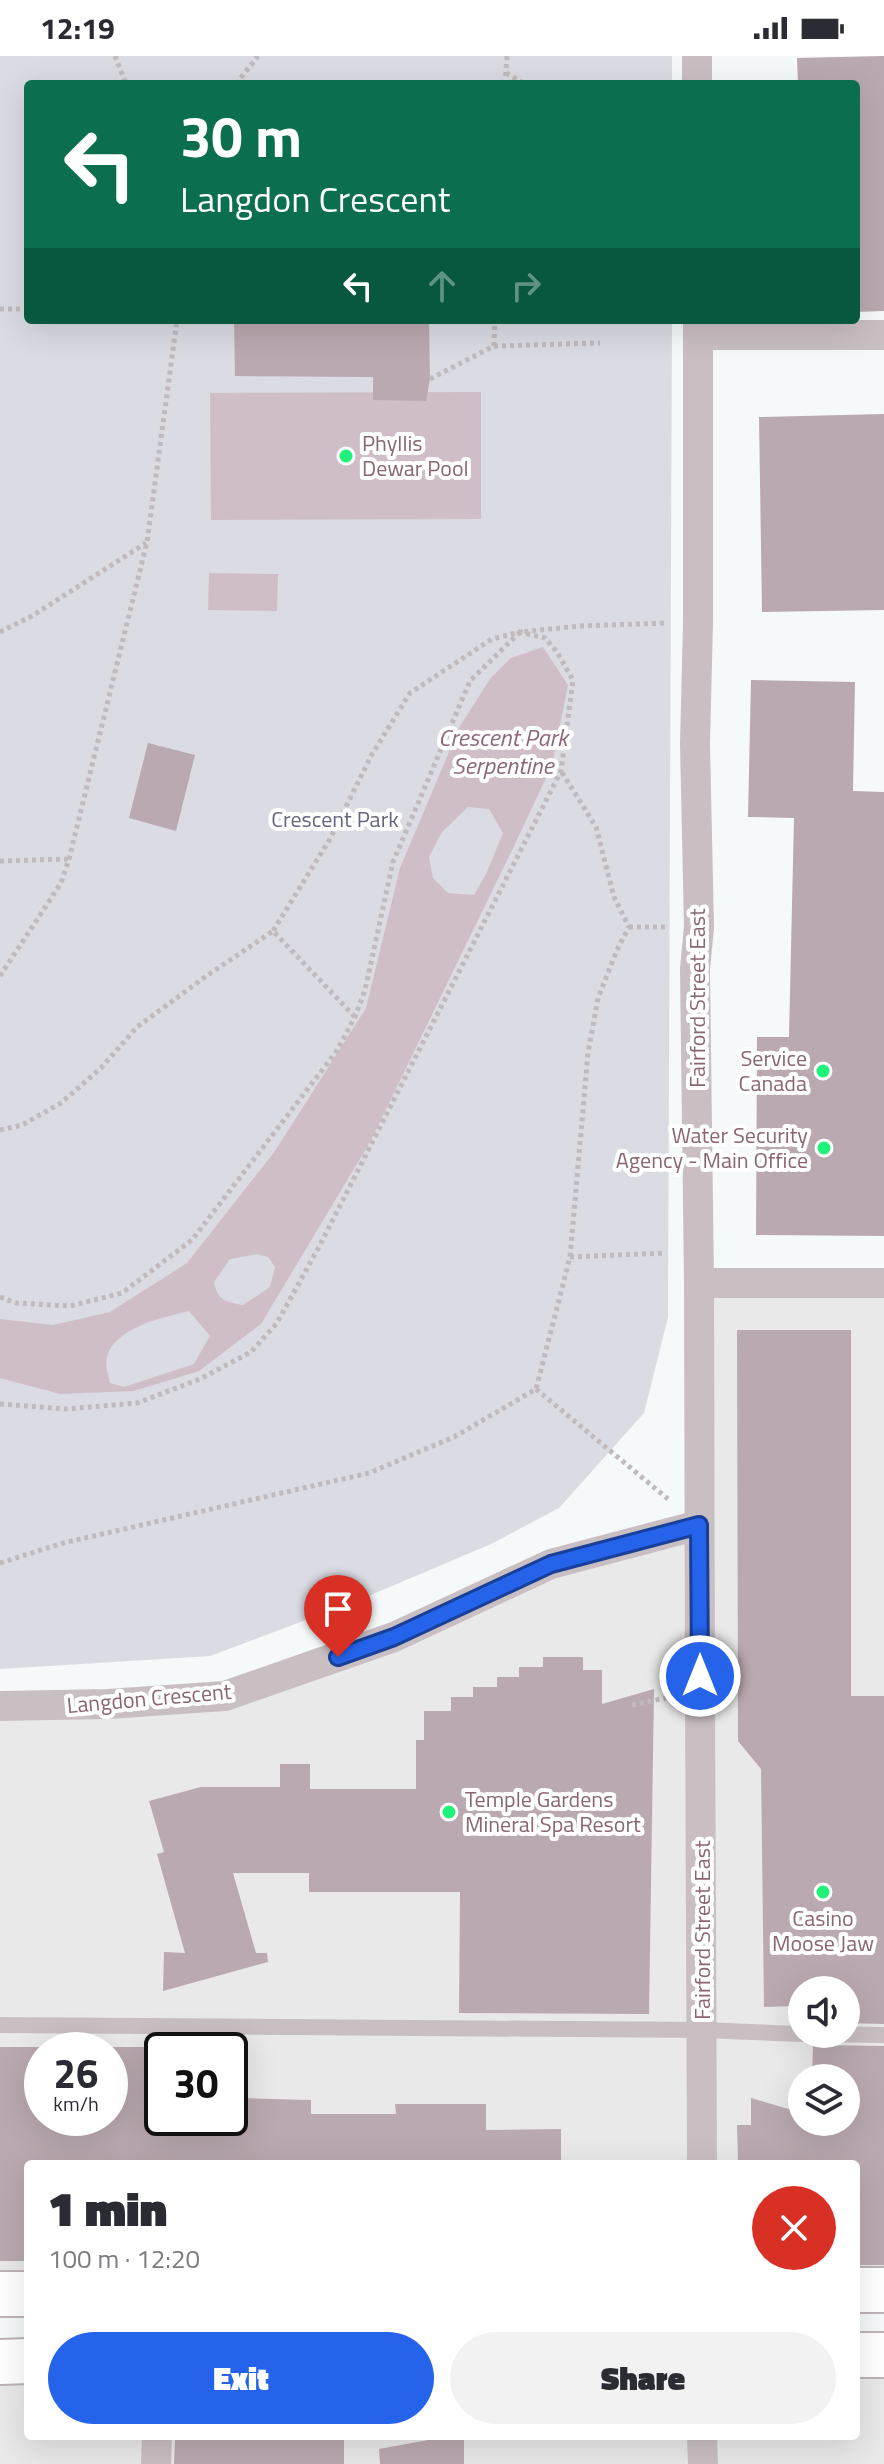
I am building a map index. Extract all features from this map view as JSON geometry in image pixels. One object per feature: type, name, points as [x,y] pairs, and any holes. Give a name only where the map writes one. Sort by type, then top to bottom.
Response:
[{"type":"main road","points":[[860,2290],[884,2290]]},
{"type":"main road","points":[[0,2294],[24,2294]]},
{"type":"main road","points":[[860,2355],[884,2355]]},
{"type":"main road","points":[[0,2362],[24,2361]]},
{"type":"street","points":[[697,56],[697,80]]},
{"type":"street","points":[[698,328],[884,335]]},
{"type":"street","name":"Fairford Street East","points":[[698,328],[695,744],[699,927],[695,969],[702,2160]]},
{"type":"street","points":[[699,1283],[884,1283]]},
{"type":"street","name":"Langdon Crescent","points":[[0,1706],[108,1704],[225,1696],[394,1637],[551,1564],[699,1525]]},
{"type":"street","points":[[156,2464],[157,2440]]},
{"type":"street","points":[[702,2440],[703,2464]]},
{"type":"lane","points":[[0,2025],[702,2030],[788,2033]]},
{"type":"lane","points":[[860,2035],[884,2035]]},
{"type":"path","points":[[115,56],[124,80]]},
{"type":"path","points":[[239,80],[258,56]]},
{"type":"path","points":[[505,80],[507,56]]},
{"type":"path","points":[[506,73],[518,80]]},
{"type":"path","points":[[0,309],[24,309]]},
{"type":"path","points":[[0,976],[61,883],[69,859],[147,542],[176,324]]},
{"type":"path","points":[[494,346],[495,324]]},
{"type":"path","points":[[430,379],[494,346],[600,343]]},
{"type":"path","points":[[0,632],[32,616],[147,542]]},
{"type":"path","points":[[0,1130],[22,1125],[61,1103],[101,1068],[137,1027],[273,931],[330,839],[371,756],[410,693],[492,639],[520,632],[580,626],[698,622]]},
{"type":"path","points":[[0,1404],[66,1409],[137,1403],[200,1379],[251,1352],[277,1323],[328,1231],[561,771],[573,680],[545,638],[520,632]]},
{"type":"path","points":[[0,1297],[16,1303],[70,1306],[122,1293],[192,1240],[336,1052],[355,1017],[365,990],[393,862],[470,681],[520,632]]},
{"type":"path","points":[[0,1563],[63,1543],[369,1473],[454,1437],[536,1389],[570,1257],[588,1053],[598,998],[629,927],[614,897],[596,827],[561,771]]},
{"type":"path","points":[[0,861],[69,859]]},
{"type":"path","points":[[273,931],[355,1017]]},
{"type":"path","points":[[570,1257],[699,1252]]},
{"type":"path","points":[[536,1389],[699,1525]]},
{"type":"path","points":[[632,1705],[737,1683]]},
{"type":"shaded area","points":[[699,1283],[884,1283],[884,2290],[860,2290],[860,2160],[24,2160],[24,2294],[0,2294],[0,1706],[225,1696],[699,1525]]},
{"type":"shaded area","points":[[860,2355],[884,2355],[884,2464],[0,2464],[0,2362],[24,2361],[24,2440],[860,2440]]},
{"type":"green space","name":"Crescent Park","points":[[0,56],[672,56],[672,80],[24,80],[24,324],[672,324],[668,1317],[644,1413],[559,1508],[491,1544],[359,1600],[210,1656],[0,1669]]},
{"type":"water","name":"Phyllis Dewar Pool","points":[[481,392],[481,519],[211,520],[210,393]]},
{"type":"water","points":[[209,573],[278,574],[277,611],[208,610]]},
{"type":"water","name":"Crescent Park Serpentine","points":[[543,647],[568,685],[552,765],[370,1142],[261,1324],[199,1371],[134,1391],[60,1394],[0,1378],[0,1319],[53,1325],[110,1312],[187,1263],[275,1151],[366,1008],[400,868],[460,726],[490,679],[511,658]],"holes":[[[468,807],[489,809],[503,833],[474,895],[448,893],[433,878],[429,857],[442,832]],[[257,1254],[268,1257],[275,1267],[270,1287],[243,1305],[223,1299],[217,1293],[214,1282],[230,1259]],[[189,1311],[210,1336],[194,1364],[124,1387],[110,1383],[107,1357],[111,1347],[129,1331]]]},
{"type":"building","points":[[884,56],[884,311],[860,312],[860,80],[798,80],[797,58]]},
{"type":"building","points":[[234,324],[429,324],[430,379],[426,401],[373,400],[373,377],[235,376]]},
{"type":"building","points":[[884,414],[884,610],[762,612],[759,417]]},
{"type":"building","points":[[751,680],[855,682],[853,791],[884,792],[884,1236],[756,1235],[757,1037],[789,1037],[794,818],[748,817]]},
{"type":"building","points":[[148,743],[195,755],[176,831],[129,818]]},
{"type":"building","points":[[737,1330],[851,1330],[851,1696],[884,1696],[884,2024],[860,2023],[860,1976],[788,1976],[788,2006],[764,2007],[761,1769],[738,1741]]},
{"type":"building","name":"Temple Gardens Mineral Spa Resort","points":[[543,1657],[583,1657],[583,1670],[602,1670],[602,1704],[654,1689],[649,2014],[459,2013],[460,1892],[309,1892],[309,1873],[233,1873],[256,1953],[267,1953],[268,1962],[163,1991],[164,1952],[185,1953],[157,1854],[164,1852],[149,1801],[201,1787],[280,1787],[280,1764],[310,1764],[310,1789],[416,1789],[416,1740],[424,1740],[424,1711],[451,1711],[451,1697],[473,1697],[473,1687],[497,1687],[497,1677],[519,1677],[519,1667],[543,1667]]},
{"type":"building","points":[[884,2046],[884,2265],[860,2265],[860,2160],[738,2160],[737,2125],[751,2125],[751,2098],[788,2109],[788,2136],[860,2136],[860,2064],[812,2064],[813,2048]]},
{"type":"building","points":[[0,2047],[24,2047],[24,2136],[128,2136],[128,2047],[144,2047],[144,2136],[248,2136],[248,2098],[311,2100],[311,2114],[396,2114],[395,2104],[486,2104],[486,2130],[561,2129],[561,2160],[24,2160],[24,2261],[0,2261]]},
{"type":"building","points":[[175,2440],[344,2440],[344,2464],[174,2464]]},
{"type":"building","points":[[428,2440],[464,2440],[464,2464],[380,2464],[379,2449]]},
{"type":"place","name":"Phyllis Dewar Pool","points":[[346,456]]},
{"type":"place","name":"Service Canada","points":[[823,1071]]},
{"type":"place","name":"Water Security Agency - Main Office","points":[[824,1148]]},
{"type":"place","name":"Temple Gardens Mineral Spa Resort","points":[[449,1812]]},
{"type":"place","name":"Casino Moose Jaw","points":[[823,1892]]},
{"type":"route","points":[[338,1657],[394,1637],[551,1564],[699,1525],[700,1676]]}]
